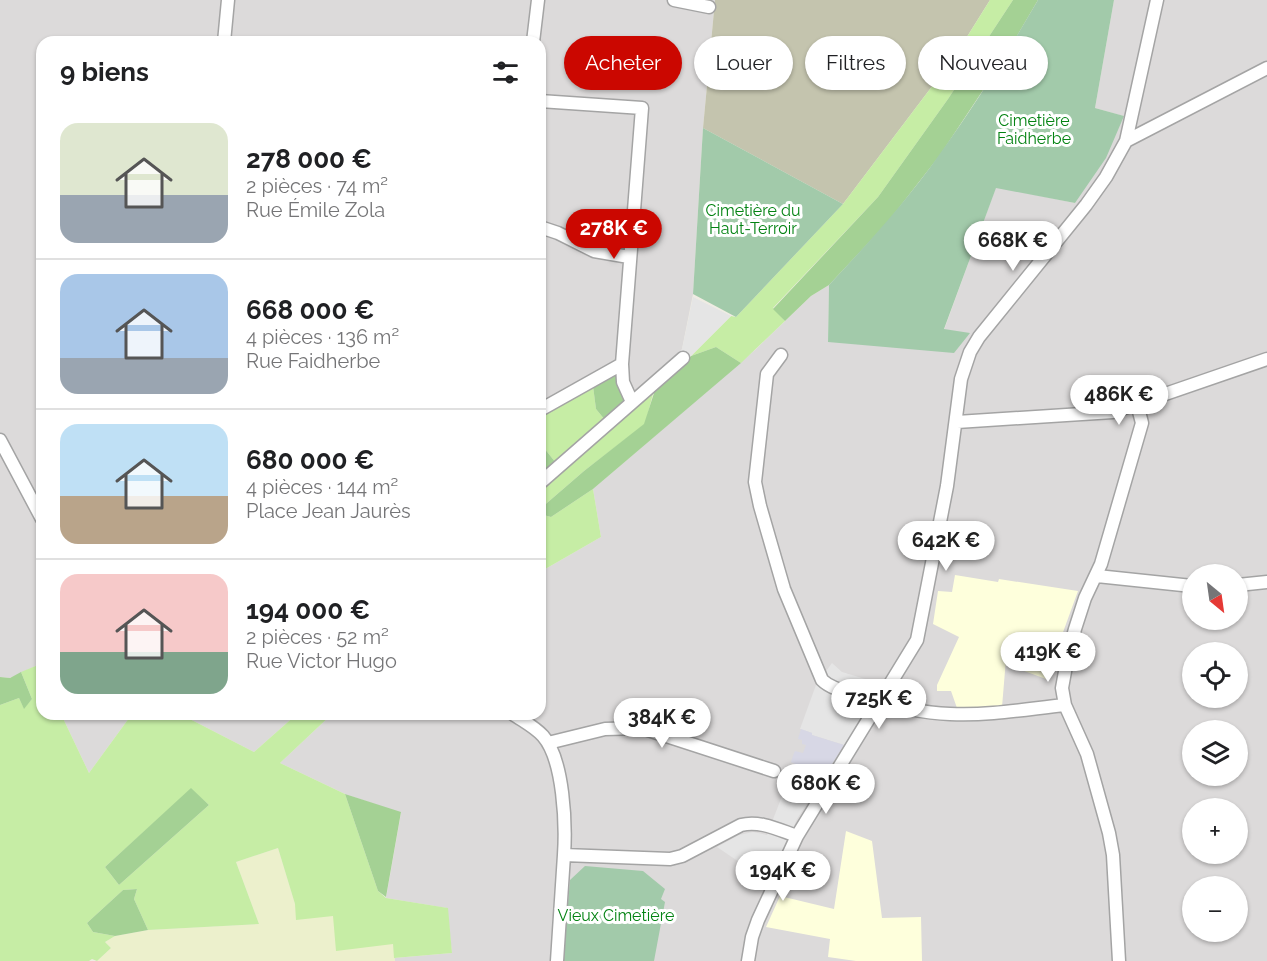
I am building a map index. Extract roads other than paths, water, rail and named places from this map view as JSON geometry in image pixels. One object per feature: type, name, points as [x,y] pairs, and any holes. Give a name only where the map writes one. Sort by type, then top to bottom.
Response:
[{"type":"street","points":[[225,36],[228,0]]},
{"type":"street","points":[[534,36],[538,0]]},
{"type":"street","points":[[674,0],[709,7]]},
{"type":"street","points":[[748,961],[752,937],[758,920],[797,836],[812,808],[913,648],[920,631],[947,486],[961,379],[966,361],[975,344],[1092,197],[1126,141],[1157,0]]},
{"type":"street","points":[[1126,141],[1267,68]]},
{"type":"street","points":[[546,101],[642,108],[622,364],[623,382],[632,402]]},
{"type":"street","points":[[546,229],[594,251],[629,257]]},
{"type":"street","points":[[781,355],[767,374],[755,482],[784,589],[819,674],[825,683],[880,702],[950,714],[1065,705]]},
{"type":"street","points":[[546,478],[683,358]]},
{"type":"street","points":[[957,422],[1105,414],[1267,359]]},
{"type":"street","points":[[546,407],[622,364]]},
{"type":"street","points":[[1119,961],[1110,839],[1084,745],[1065,705],[1062,688],[1068,655],[1085,598],[1097,576],[1142,423],[1137,404]]},
{"type":"street","points":[[0,440],[36,508]]},
{"type":"street","points":[[1097,576],[1182,585]]},
{"type":"street","points":[[1248,584],[1267,582]]},
{"type":"street","points":[[522,720],[536,729],[548,743],[554,755],[565,818],[557,961]]},
{"type":"street","points":[[548,743],[605,729],[642,728],[774,771]]},
{"type":"street","points":[[564,855],[670,860],[741,825],[752,823],[797,836]]},
{"type":"park label","name":"Cimetière Faidherbe","points":[[1034,129]]},
{"type":"park label","name":"Cimetière du Haut-Terroir","points":[[753,219]]},
{"type":"park label","name":"Vieux Cimetière","points":[[616,915]]}]
